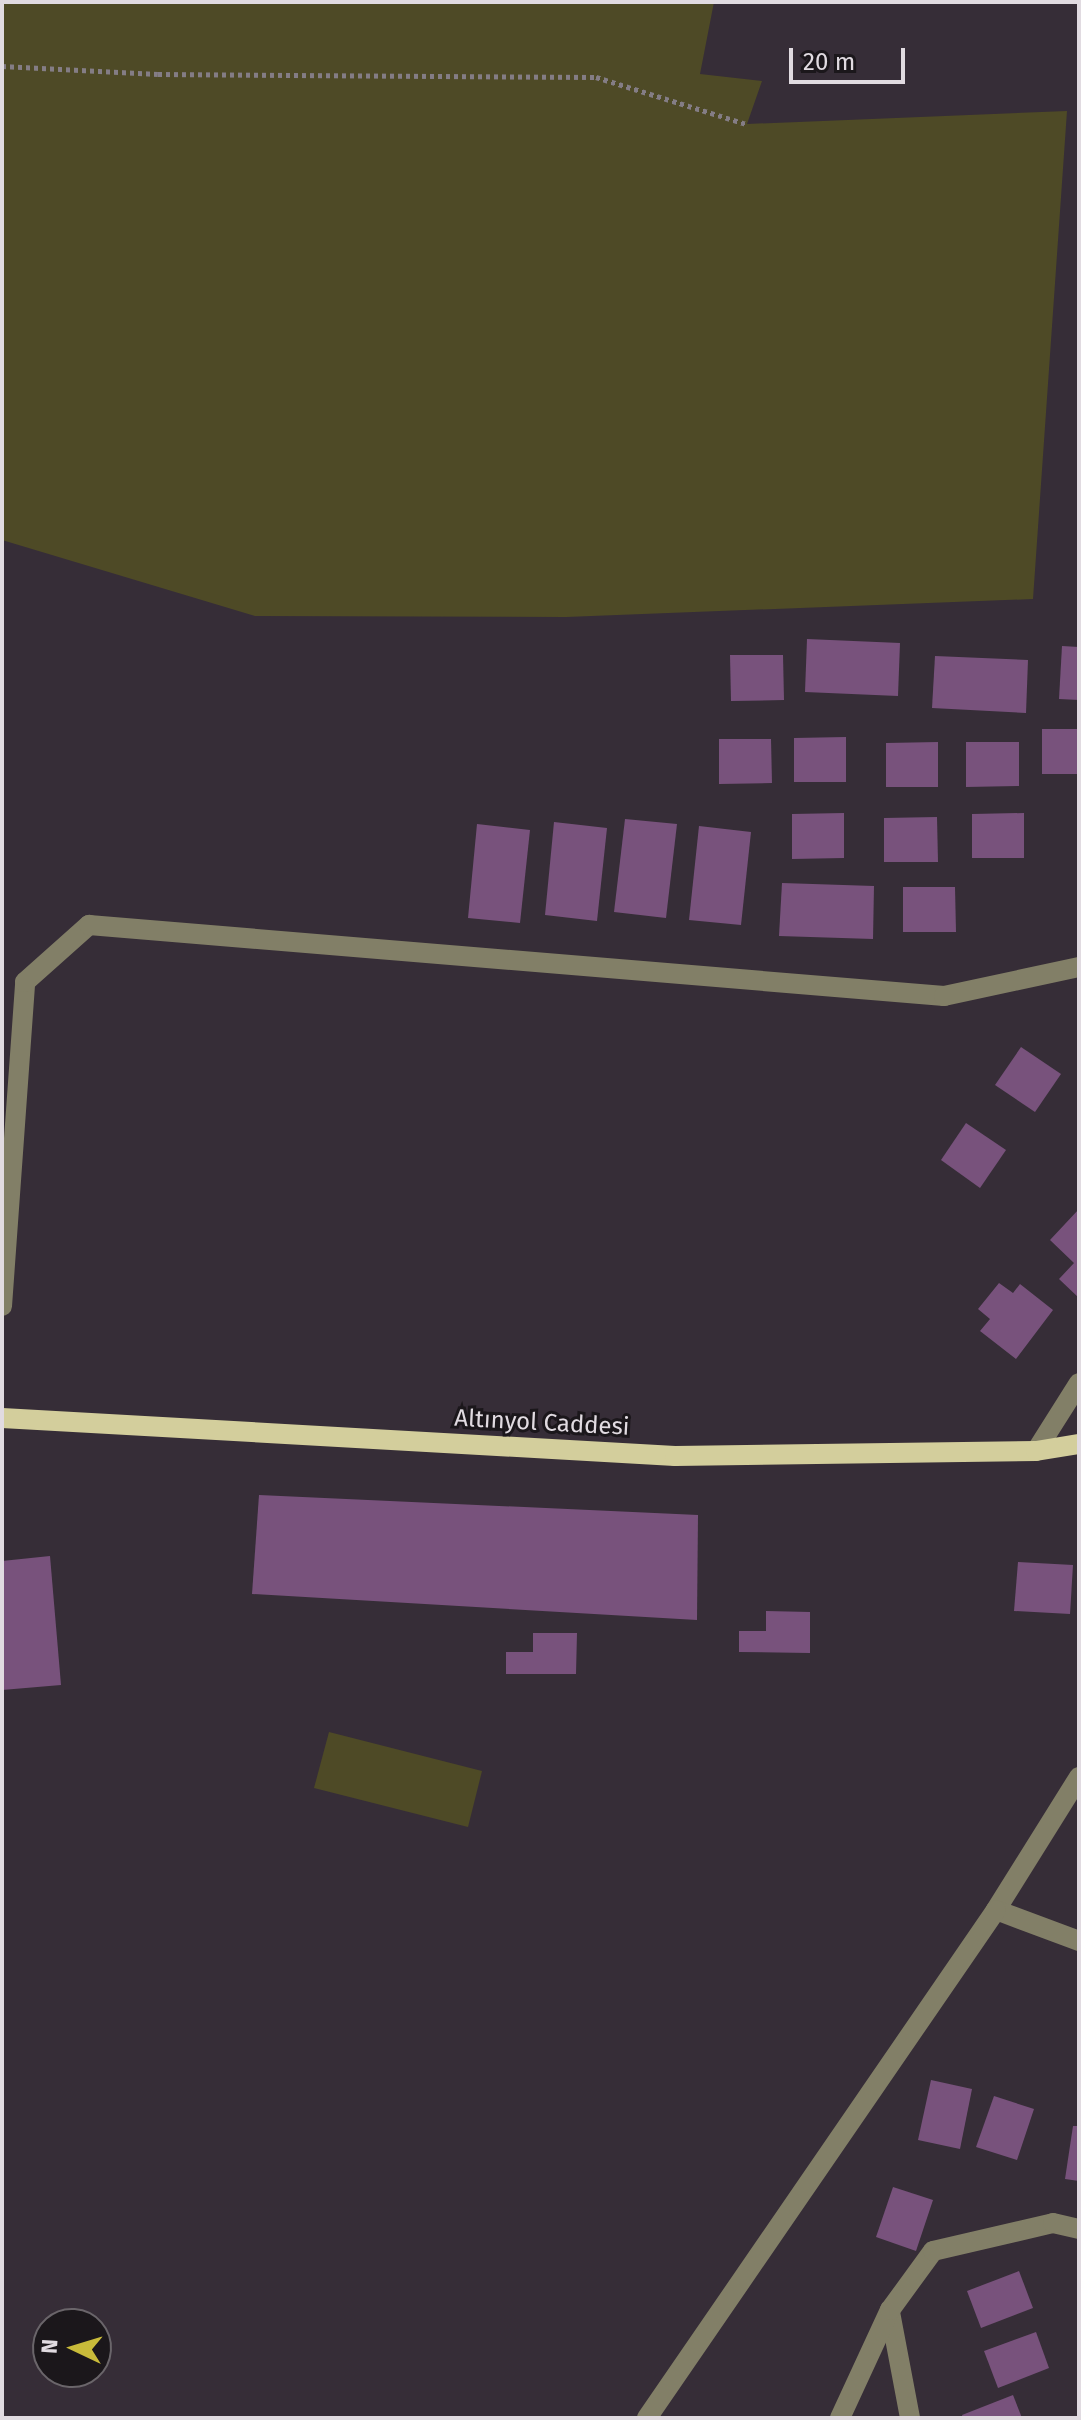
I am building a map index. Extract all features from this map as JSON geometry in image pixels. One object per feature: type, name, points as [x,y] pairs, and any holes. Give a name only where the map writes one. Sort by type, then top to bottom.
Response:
[{"type":"main road","name":"Altınyol Caddesi","points":[[2,1418],[675,1456],[1036,1451],[1079,1444]]},
{"type":"street","points":[[2,1306],[25,982],[89,925],[944,996],[1079,967]]},
{"type":"street","points":[[1036,1451],[1079,1383]]},
{"type":"street","points":[[647,2418],[996,1910],[1079,1777]]},
{"type":"street","points":[[996,1910],[1079,1941]]},
{"type":"street","points":[[840,2418],[890,2310],[933,2251],[1053,2223],[1079,2229]]},
{"type":"street","points":[[890,2310],[910,2418]]},
{"type":"path","points":[[2,66],[158,74],[596,77],[746,124]]},
{"type":"shaded area","points":[[2,2],[714,2],[700,74],[762,81],[747,124],[1067,111],[1033,599],[566,617],[255,616],[2,540]]},
{"type":"shaded area","points":[[329,1732],[482,1771],[468,1827],[314,1788]]},
{"type":"building","points":[[807,639],[900,643],[898,696],[805,692]]},
{"type":"building","points":[[1062,646],[1079,647],[1079,700],[1059,699]]},
{"type":"building","points":[[730,655],[783,655],[784,700],[731,701]]},
{"type":"building","points":[[935,656],[1028,660],[1026,713],[932,708]]},
{"type":"building","points":[[1042,729],[1079,729],[1079,774],[1042,774]]},
{"type":"building","points":[[846,737],[846,782],[794,782],[794,738]]},
{"type":"building","points":[[719,739],[771,739],[772,783],[719,784]]},
{"type":"building","points":[[938,742],[938,787],[886,787],[886,743]]},
{"type":"building","points":[[966,742],[1019,742],[1019,786],[966,787]]},
{"type":"building","points":[[844,813],[844,858],[792,859],[792,814]]},
{"type":"building","points":[[1024,813],[1024,858],[972,858],[972,814]]},
{"type":"building","points":[[937,817],[938,862],[884,862],[884,818]]},
{"type":"building","points":[[625,819],[677,824],[666,918],[614,912]]},
{"type":"building","points":[[554,822],[607,828],[597,921],[545,915]]},
{"type":"building","points":[[477,824],[530,830],[520,923],[468,918]]},
{"type":"building","points":[[699,826],[751,832],[741,925],[689,920]]},
{"type":"building","points":[[782,883],[874,886],[873,939],[779,936]]},
{"type":"building","points":[[903,887],[955,887],[956,932],[903,932]]},
{"type":"building","points":[[1021,1047],[1061,1074],[1035,1112],[995,1085]]},
{"type":"building","points":[[966,1123],[1006,1150],[980,1188],[941,1160]]},
{"type":"building","points":[[1079,1209],[1079,1298],[1059,1279],[1074,1263],[1050,1240]]},
{"type":"building","points":[[999,1283],[1013,1293],[1020,1284],[1053,1310],[1016,1359],[980,1331],[990,1319],[978,1309]]},
{"type":"building","points":[[259,1495],[698,1515],[697,1620],[252,1594]]},
{"type":"building","points":[[50,1556],[61,1685],[2,1690],[2,1561]]},
{"type":"building","points":[[1018,1562],[1073,1565],[1070,1614],[1014,1611]]},
{"type":"building","points":[[766,1611],[810,1612],[810,1653],[739,1652],[739,1631],[766,1631]]},
{"type":"building","points":[[533,1633],[577,1633],[576,1674],[506,1674],[506,1652],[533,1652]]},
{"type":"building","points":[[931,2080],[972,2089],[960,2149],[918,2140]]},
{"type":"building","points":[[994,2096],[1034,2109],[1017,2160],[976,2147]]},
{"type":"building","points":[[1073,2126],[1079,2126],[1079,2181],[1065,2179]]},
{"type":"building","points":[[893,2187],[933,2200],[916,2251],[876,2237]]},
{"type":"building","points":[[1019,2271],[1033,2308],[981,2328],[967,2291]]},
{"type":"building","points":[[1036,2332],[1049,2368],[998,2388],[984,2351]]},
{"type":"building","points":[[1013,2395],[1022,2418],[963,2418],[962,2415]]}]
